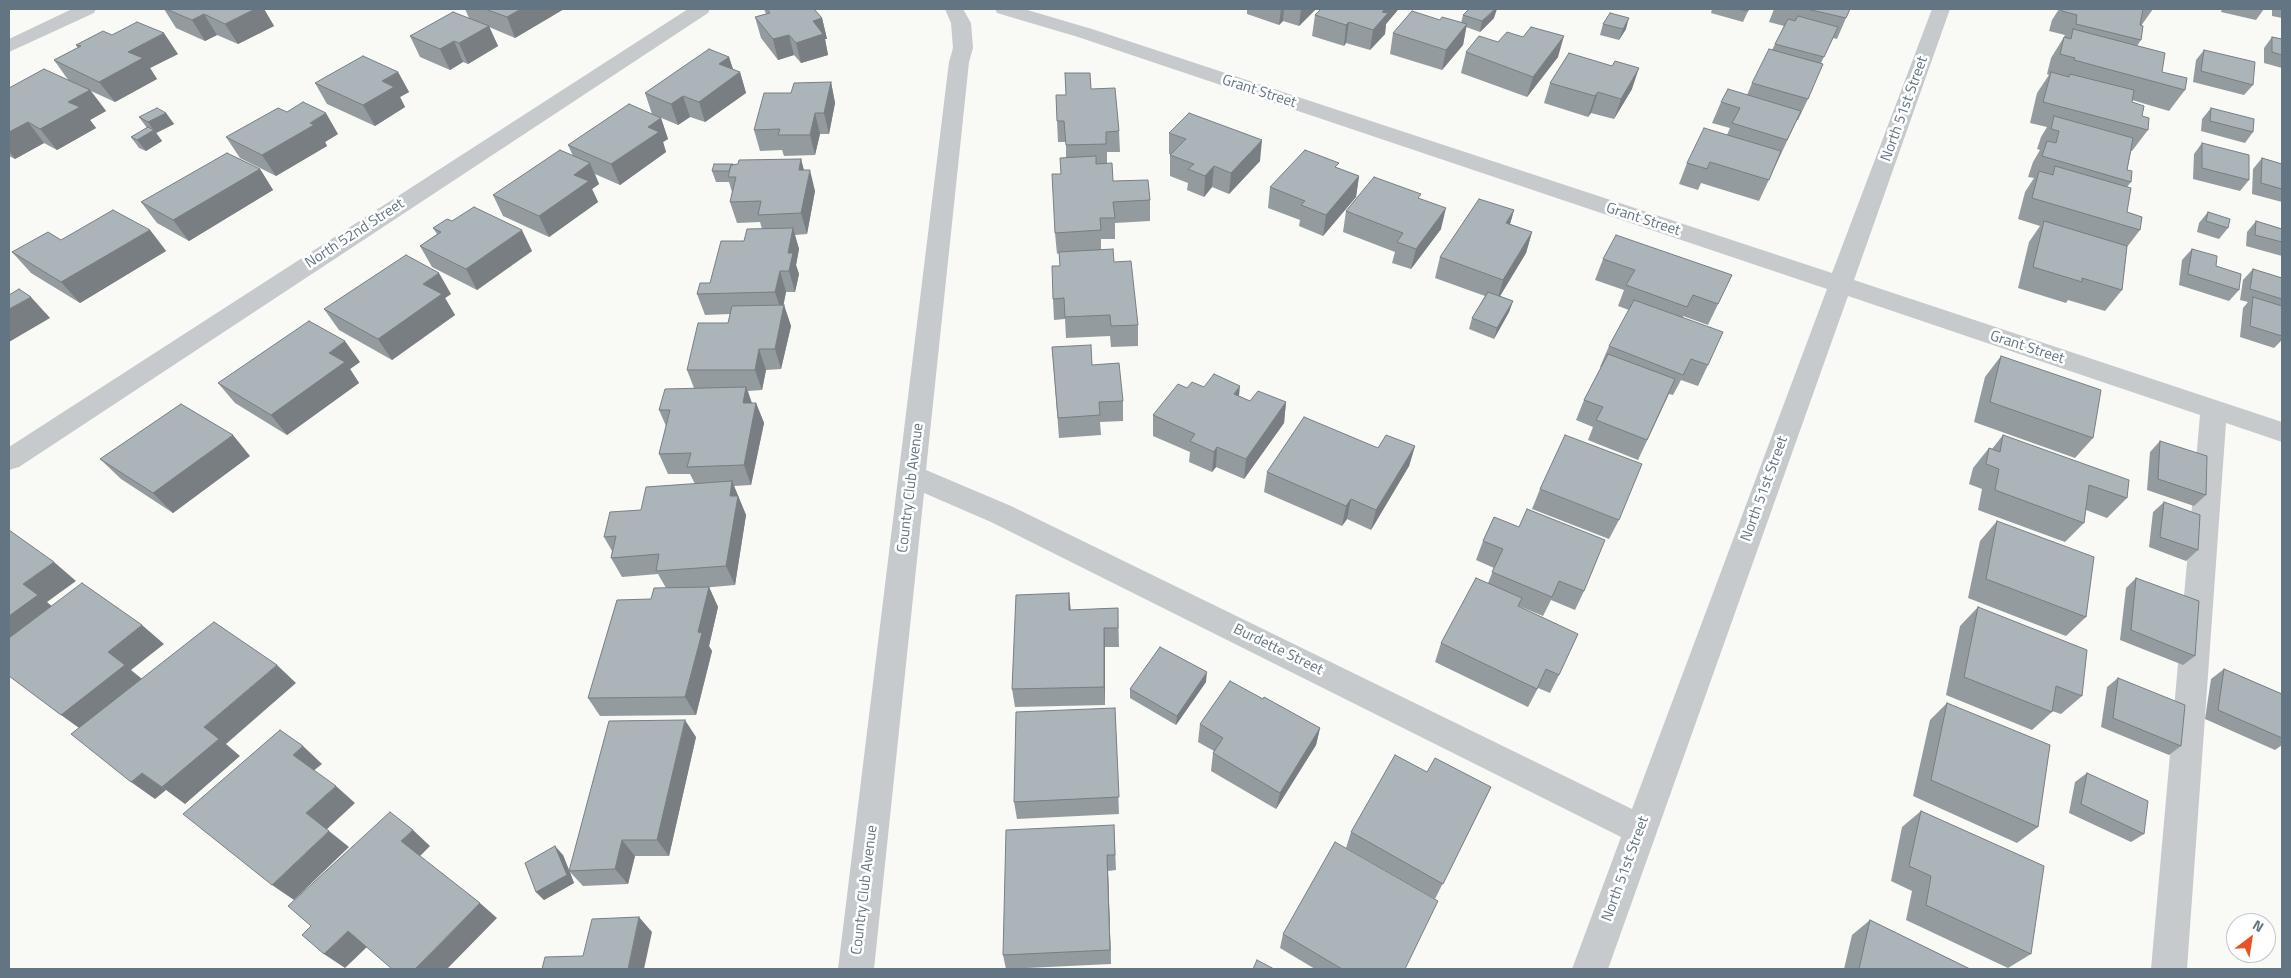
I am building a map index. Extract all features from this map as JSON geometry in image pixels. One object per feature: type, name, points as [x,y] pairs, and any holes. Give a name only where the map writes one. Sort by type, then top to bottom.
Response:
[{"type":"street","points":[[9,46],[87,9]]},
{"type":"street","name":"North 52nd Street","points":[[9,460],[701,9]]},
{"type":"street","name":"Country Club Avenue","points":[[856,969],[959,62],[964,48],[961,23],[954,9]]},
{"type":"street","name":"Grant Street","points":[[1004,9],[1104,40],[2282,432]]},
{"type":"street","name":"North 51st Street","points":[[1590,969],[1941,9]]},
{"type":"street","points":[[2169,969],[2214,410]]},
{"type":"street","name":"Burdette Street","points":[[912,476],[1001,514],[1641,830]]},
{"type":"building","points":[[166,9],[255,9],[225,24],[204,14],[192,20]]},
{"type":"building","points":[[485,9],[521,9],[507,17]]},
{"type":"building","points":[[767,9],[814,9],[822,18],[813,21],[823,34],[796,43],[789,35],[773,39],[755,17],[770,13]]},
{"type":"building","points":[[1321,9],[1385,9],[1382,12],[1388,13],[1373,30],[1349,22],[1346,25],[1315,15]]},
{"type":"building","points":[[1469,9],[1495,9],[1482,21],[1463,15]]},
{"type":"building","points":[[1807,9],[1850,9],[1846,18]]},
{"type":"building","points":[[2062,9],[2143,9],[2140,25],[2143,26],[2141,40],[2076,24],[2077,15],[2062,11]]},
{"type":"building","points":[[1412,11],[1440,20],[1442,17],[1467,24],[1446,50],[1393,33]]},
{"type":"building","points":[[453,12],[489,26],[459,43],[454,41],[440,49],[410,36]]},
{"type":"building","points":[[1610,13],[1629,18],[1623,29],[1603,24]]},
{"type":"building","points":[[1798,16],[1838,27],[1824,57],[1775,44],[1788,19],[1795,21]]},
{"type":"building","points":[[137,22],[164,33],[128,52],[143,58],[99,82],[54,60],[81,46],[76,45],[103,31],[112,35]]},
{"type":"building","points":[[1531,27],[1564,36],[1533,77],[1466,52],[1479,36],[1498,42],[1507,32],[1523,37]]},
{"type":"building","points":[[2073,29],[2165,53],[2162,72],[2187,78],[2185,90],[2074,60],[2075,58],[2060,54],[2064,37],[2071,39]]},
{"type":"building","points":[[2272,37],[2282,39],[2282,55],[2272,52]]},
{"type":"building","points":[[709,49],[729,57],[719,64],[740,72],[699,102],[683,96],[671,104],[645,93]]},
{"type":"building","points":[[1769,49],[1823,64],[1808,99],[1752,83]]},
{"type":"building","points":[[2204,50],[2255,62],[2253,85],[2201,71]]},
{"type":"building","points":[[1569,53],[1612,66],[1615,61],[1639,68],[1621,99],[1598,92],[1595,96],[1550,83]]},
{"type":"building","points":[[363,56],[398,72],[382,81],[394,87],[363,105],[315,83]]},
{"type":"building","points":[[44,69],[90,90],[68,102],[80,107],[40,129],[28,122],[9,132],[9,88]]},
{"type":"building","points":[[2051,72],[2069,77],[2070,74],[2134,90],[2132,102],[2144,106],[2142,116],[2149,118],[2148,130],[2043,102]]},
{"type":"building","points":[[1065,73],[1090,73],[1091,89],[1115,88],[1119,131],[1106,132],[1106,144],[1066,145],[1064,121],[1057,121],[1056,95],[1066,95]]},
{"type":"building","points":[[831,82],[824,113],[815,113],[810,135],[778,135],[780,129],[754,130],[764,93],[791,93],[794,83]]},
{"type":"building","points":[[1728,89],[1801,111],[1787,140],[1732,123],[1740,108],[1721,102]]},
{"type":"building","points":[[303,102],[326,113],[310,123],[314,125],[262,155],[226,137],[278,108],[287,112]]},
{"type":"building","points":[[629,104],[661,118],[648,127],[659,132],[611,164],[568,145]]},
{"type":"building","points":[[157,108],[166,113],[148,122],[139,117]]},
{"type":"building","points":[[2211,108],[2254,119],[2253,132],[2210,121]]},
{"type":"building","points":[[1189,113],[1262,140],[1231,173],[1214,166],[1205,176],[1188,169],[1194,164],[1170,155],[1186,139],[1169,133]]},
{"type":"building","points":[[2054,116],[2133,138],[2127,170],[2132,171],[2131,182],[2042,156],[2047,141],[2056,143],[2059,131],[2051,129]]},
{"type":"building","points":[[148,127],[154,130],[137,140],[131,137]]},
{"type":"building","points":[[1704,128],[1781,151],[1769,180],[1710,162],[1707,169],[1687,163]]},
{"type":"building","points":[[2202,143],[2249,155],[2249,180],[2202,168]]},
{"type":"building","points":[[560,150],[590,163],[574,175],[589,181],[539,216],[493,195]]},
{"type":"building","points":[[1305,150],[1339,163],[1335,167],[1359,176],[1326,215],[1301,205],[1305,201],[1270,187]]},
{"type":"building","points":[[227,153],[260,169],[173,220],[141,202]]},
{"type":"building","points":[[1096,156],[1096,164],[1112,163],[1113,181],[1148,180],[1150,200],[1113,202],[1115,218],[1100,218],[1101,230],[1055,233],[1052,174],[1061,174],[1060,158]]},
{"type":"building","points":[[2262,158],[2282,164],[2282,189],[2261,183]]},
{"type":"building","points":[[801,159],[799,170],[810,170],[801,213],[758,215],[761,201],[730,202],[736,177],[728,177],[731,165],[738,164],[739,160]]},
{"type":"building","points":[[714,164],[733,165],[731,165],[729,171],[712,171]]},
{"type":"building","points":[[2055,166],[2131,188],[2127,212],[2142,217],[2140,230],[2032,198],[2039,171],[2053,175]]},
{"type":"building","points":[[1374,177],[1421,194],[1418,198],[1446,208],[1416,249],[1397,242],[1403,233],[1346,211]]},
{"type":"building","points":[[1479,199],[1514,210],[1506,223],[1532,232],[1503,280],[1440,257]]},
{"type":"building","points":[[474,207],[522,230],[466,269],[420,246],[441,232],[433,228],[447,219],[452,221]]},
{"type":"building","points":[[113,210],[150,230],[61,282],[12,252],[48,232],[61,240]]},
{"type":"building","points":[[2208,212],[2230,219],[2228,228],[2206,221]]},
{"type":"building","points":[[2044,221],[2127,246],[2122,290],[2082,278],[2082,282],[2033,267]]},
{"type":"building","points":[[2256,221],[2282,229],[2282,242],[2255,235]]},
{"type":"building","points":[[793,228],[788,253],[793,253],[789,271],[780,271],[775,292],[697,294],[700,283],[710,283],[721,241],[744,241],[747,229]]},
{"type":"building","points":[[1616,235],[1732,275],[1718,304],[1693,295],[1687,307],[1626,285],[1635,270],[1603,259]]},
{"type":"building","points":[[1113,249],[1114,262],[1131,261],[1138,325],[1111,326],[1110,315],[1065,317],[1064,298],[1053,299],[1052,266],[1060,266],[1059,252]]},
{"type":"building","points":[[2192,249],[2217,256],[2216,266],[2241,274],[2239,290],[2188,274]]},
{"type":"building","points":[[406,255],[439,273],[423,284],[442,294],[378,339],[324,309]]},
{"type":"building","points":[[2253,269],[2282,278],[2282,299],[2250,289]]},
{"type":"building","points":[[19,289],[31,297],[9,309],[9,295]]},
{"type":"building","points":[[1488,292],[1513,301],[1497,328],[1472,318]]},
{"type":"building","points":[[2253,297],[2282,306],[2282,336],[2250,326]]},
{"type":"building","points":[[1634,300],[1723,332],[1708,365],[1691,359],[1683,375],[1609,346]]},
{"type":"building","points":[[784,305],[775,349],[759,349],[755,370],[687,370],[698,323],[728,323],[732,306]]},
{"type":"building","points":[[309,321],[345,341],[329,353],[345,362],[271,415],[218,383]]},
{"type":"building","points":[[1091,345],[1092,365],[1119,363],[1123,401],[1099,402],[1100,415],[1058,418],[1052,347]]},
{"type":"building","points":[[1608,354],[1675,379],[1647,440],[1596,420],[1603,407],[1584,400]]},
{"type":"building","points":[[2001,356],[2101,390],[2093,438],[1990,402]]},
{"type":"building","points":[[1214,374],[1240,386],[1234,394],[1250,401],[1258,391],[1286,402],[1246,459],[1217,447],[1214,452],[1190,441],[1195,434],[1153,415],[1178,384],[1187,388],[1192,382],[1204,387]]},
{"type":"building","points":[[746,387],[743,403],[756,403],[744,465],[687,467],[691,453],[659,454],[670,410],[659,410],[665,389]]},
{"type":"building","points":[[181,404],[233,435],[153,493],[100,459]]},
{"type":"building","points":[[1304,417],[1378,448],[1386,435],[1415,446],[1376,510],[1351,499],[1346,506],[1267,472]]},
{"type":"building","points":[[1565,435],[1642,464],[1619,520],[1540,489]]},
{"type":"building","points":[[2003,435],[2129,480],[2127,498],[2089,485],[2084,523],[1995,490],[1999,469],[1986,464],[1989,448],[2000,452]]},
{"type":"building","points":[[2160,441],[2207,456],[2206,495],[2158,479]]},
{"type":"building","points":[[732,481],[730,496],[738,496],[726,566],[656,571],[659,554],[611,558],[616,536],[604,537],[610,512],[641,510],[646,487]]},
{"type":"building","points":[[2164,502],[2200,515],[2198,550],[2160,537]]},
{"type":"building","points":[[1527,509],[1605,540],[1584,591],[1559,581],[1552,597],[1492,572],[1503,549],[1483,541],[1494,517],[1519,527]]},
{"type":"building","points":[[1997,521],[2094,557],[2086,617],[1986,579]]},
{"type":"building","points":[[9,530],[54,562],[23,584],[38,595],[9,616]]},
{"type":"building","points":[[1476,578],[1522,598],[1518,606],[1578,634],[1559,675],[1546,669],[1537,689],[1441,643]]},
{"type":"building","points":[[2136,578],[2199,601],[2195,656],[2131,630]]},
{"type":"building","points":[[82,583],[142,625],[108,652],[125,665],[61,715],[9,676],[9,638]]},
{"type":"building","points":[[709,587],[698,632],[702,633],[685,697],[588,698],[617,600],[651,599],[654,588]]},
{"type":"building","points":[[1069,593],[1069,610],[1118,608],[1118,628],[1104,628],[1104,687],[1012,689],[1016,595]]},
{"type":"building","points":[[1978,607],[2087,650],[2082,696],[2056,686],[2052,712],[1964,677]]},
{"type":"building","points":[[214,622],[277,665],[204,727],[219,739],[162,787],[142,773],[131,782],[71,734]]},
{"type":"building","points":[[1160,647],[1207,672],[1177,716],[1130,689]]},
{"type":"building","points":[[2224,669],[2282,694],[2282,738],[2218,710]]},
{"type":"building","points":[[2118,678],[2185,705],[2181,746],[2113,718]]},
{"type":"building","points":[[1230,681],[1263,699],[1264,697],[1320,728],[1280,793],[1213,753],[1223,738],[1200,724]]},
{"type":"building","points":[[1947,703],[2050,745],[2038,827],[1931,780]]},
{"type":"building","points":[[1115,708],[1119,797],[1014,802],[1016,712]]},
{"type":"building","points":[[685,720],[657,840],[622,840],[615,869],[569,871],[609,721]]},
{"type":"building","points":[[280,730],[303,746],[293,755],[336,786],[306,813],[329,831],[272,885],[183,814]]},
{"type":"building","points":[[1395,755],[1427,772],[1435,758],[1491,787],[1443,884],[1351,832]]},
{"type":"building","points":[[2087,773],[2148,801],[2144,834],[2081,804]]},
{"type":"building","points":[[1921,811],[2044,866],[2031,954],[1926,905],[1931,876],[1909,866]]},
{"type":"building","points":[[390,812],[413,830],[401,841],[480,903],[415,969],[392,969],[348,931],[324,954],[302,935],[311,926],[288,906]]},
{"type":"building","points":[[1114,825],[1115,855],[1107,855],[1110,950],[1003,955],[1006,830]]},
{"type":"building","points":[[1335,842],[1438,901],[1405,969],[1342,969],[1283,934]]},
{"type":"building","points":[[555,846],[567,875],[536,892],[525,863]]},
{"type":"building","points":[[639,917],[628,969],[542,969],[545,957],[583,956],[592,919]]},
{"type":"building","points":[[1870,920],[1970,969],[1859,969]]},
{"type":"building","points":[[1257,960],[1274,969],[1253,969]]}]
